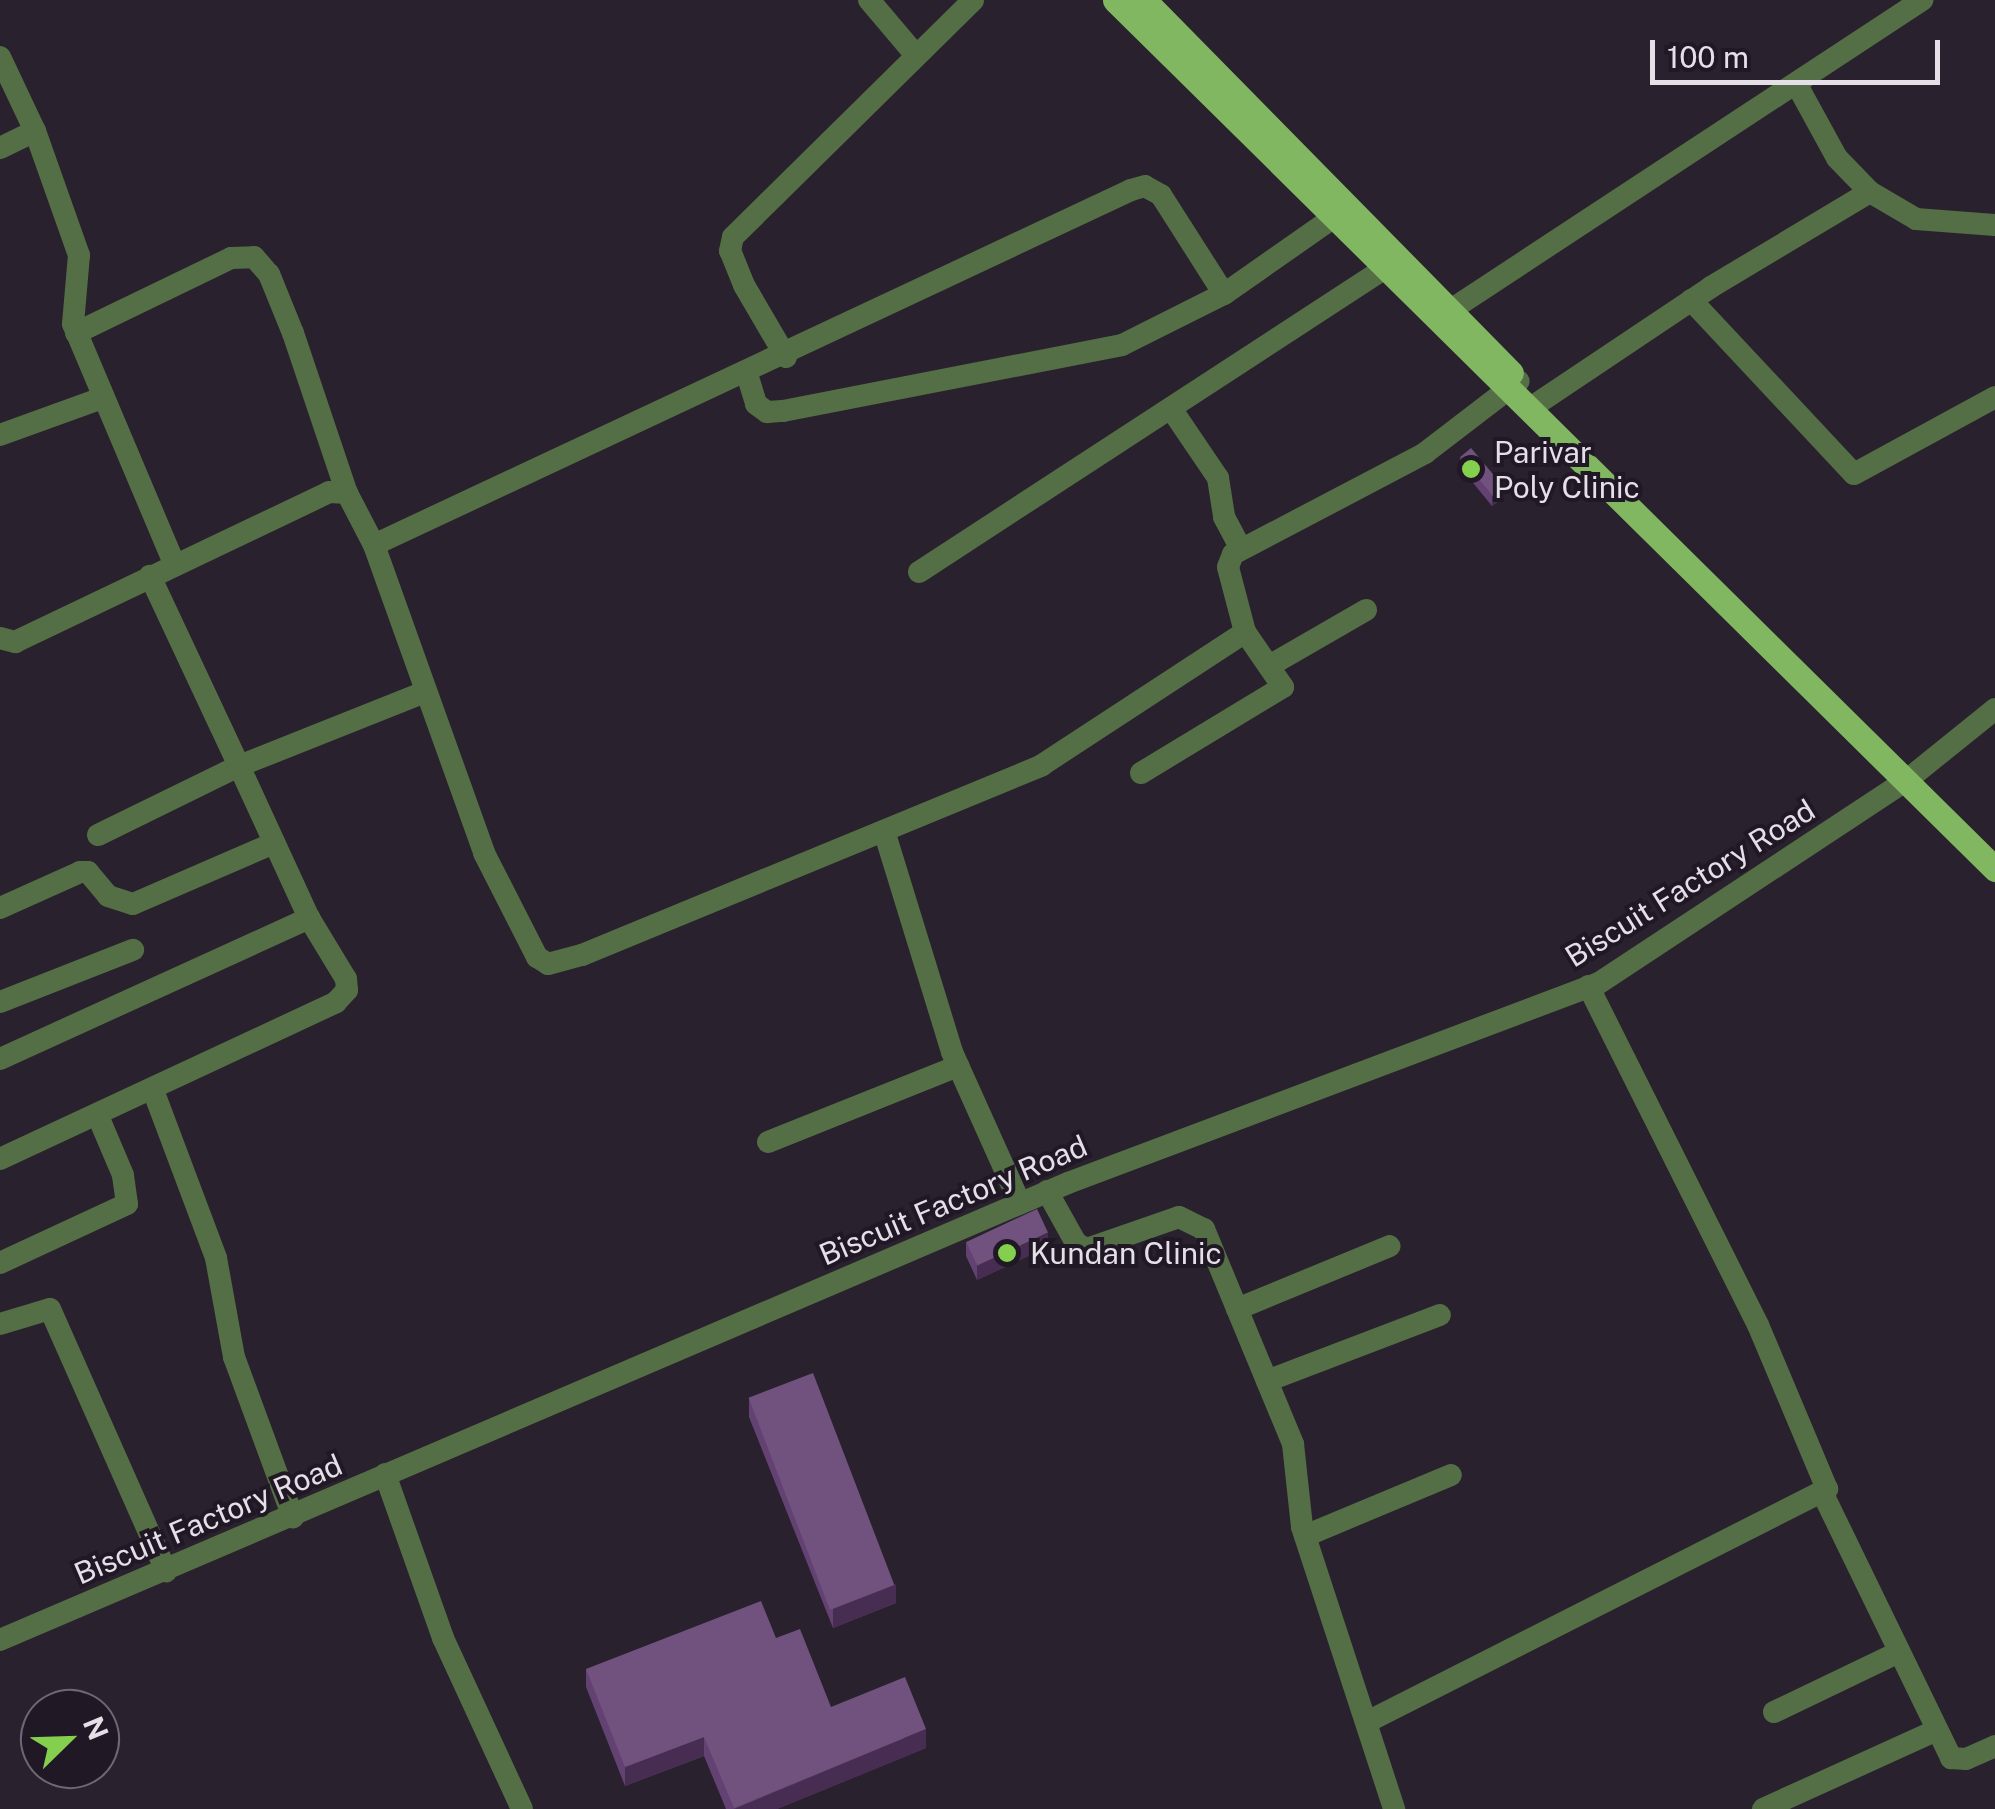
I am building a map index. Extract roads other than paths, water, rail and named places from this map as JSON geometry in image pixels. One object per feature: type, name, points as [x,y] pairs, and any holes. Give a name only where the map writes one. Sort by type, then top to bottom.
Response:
[{"type":"main road","points":[[1115,0],[1253,123],[1995,869]]},
{"type":"main road","points":[[1144,0],[1253,123]]},
{"type":"street","points":[[869,0],[914,53]]},
{"type":"street","points":[[786,357],[744,285],[730,251],[733,237],[914,53],[973,0]]},
{"type":"street","points":[[1445,314],[1797,86],[1922,0]]},
{"type":"street","points":[[0,57],[35,131],[79,255],[71,310],[76,332],[175,564]]},
{"type":"street","points":[[1797,86],[1837,158],[1870,192],[1916,219],[1995,225]]},
{"type":"street","points":[[0,148],[35,131]]},
{"type":"street","points":[[374,546],[786,357],[1145,186],[1162,195],[1224,294]]},
{"type":"street","points":[[1532,407],[1691,300],[1870,192]]},
{"type":"street","points":[[747,374],[756,404],[767,412],[782,411],[1122,344],[1224,294],[1342,212]]},
{"type":"street","points":[[76,332],[215,265],[254,257],[269,274],[347,494],[374,546],[490,867],[523,938],[548,964],[885,834],[1026,774],[1245,632]]},
{"type":"street","points":[[919,572],[1393,263]]},
{"type":"street","points":[[1691,300],[1854,474],[1995,397]]},
{"type":"street","points":[[1142,772],[1283,687],[1245,632],[1228,567],[1241,549],[1425,453],[1514,388]]},
{"type":"street","points":[[0,435],[102,398]]},
{"type":"street","points":[[1172,410],[1218,478],[1224,516],[1241,549]]},
{"type":"street","points":[[0,638],[15,642],[329,492],[347,494]]},
{"type":"street","points":[[0,1159],[98,1116],[342,996],[346,979],[309,918],[150,576]]},
{"type":"street","points":[[1269,666],[1366,610]]},
{"type":"street","points":[[98,835],[239,766],[425,692]]},
{"type":"street","name":"Biscuit Factory Road","points":[[0,1640],[1020,1203],[1588,986],[1907,780],[1995,709]]},
{"type":"street","points":[[885,834],[958,1066],[1020,1203]]},
{"type":"street","points":[[0,908],[80,872],[118,902],[149,900],[274,843]]},
{"type":"street","points":[[0,1059],[309,918]]},
{"type":"street","points":[[0,1002],[133,950]]},
{"type":"street","points":[[1367,1722],[1827,1489],[1807,1429],[1588,986]]},
{"type":"street","points":[[768,1142],[958,1066]]},
{"type":"street","points":[[152,1090],[216,1258],[234,1358],[293,1517]]},
{"type":"street","points":[[0,1263],[127,1204],[123,1175],[98,1116]]},
{"type":"street","points":[[1047,1192],[1076,1243],[1087,1250],[1179,1217],[1193,1219],[1204,1229],[1296,1458],[1305,1536],[1394,1809]]},
{"type":"street","points":[[1237,1308],[1390,1246]]},
{"type":"street","points":[[0,1324],[50,1309],[166,1571]]},
{"type":"street","points":[[1267,1381],[1440,1314]]},
{"type":"street","points":[[385,1474],[443,1638],[522,1809]]},
{"type":"street","points":[[1305,1536],[1451,1475]]},
{"type":"street","points":[[1822,1492],[1937,1730],[1956,1761],[1995,1746]]},
{"type":"street","points":[[1774,1712],[1900,1652]]},
{"type":"street","points":[[1763,1809],[1937,1730]]},
{"type":"place","name":"Parivar Poly Clinic","points":[[1471,469]]},
{"type":"place","name":"Kundan Clinic","points":[[1007,1253]]}]
